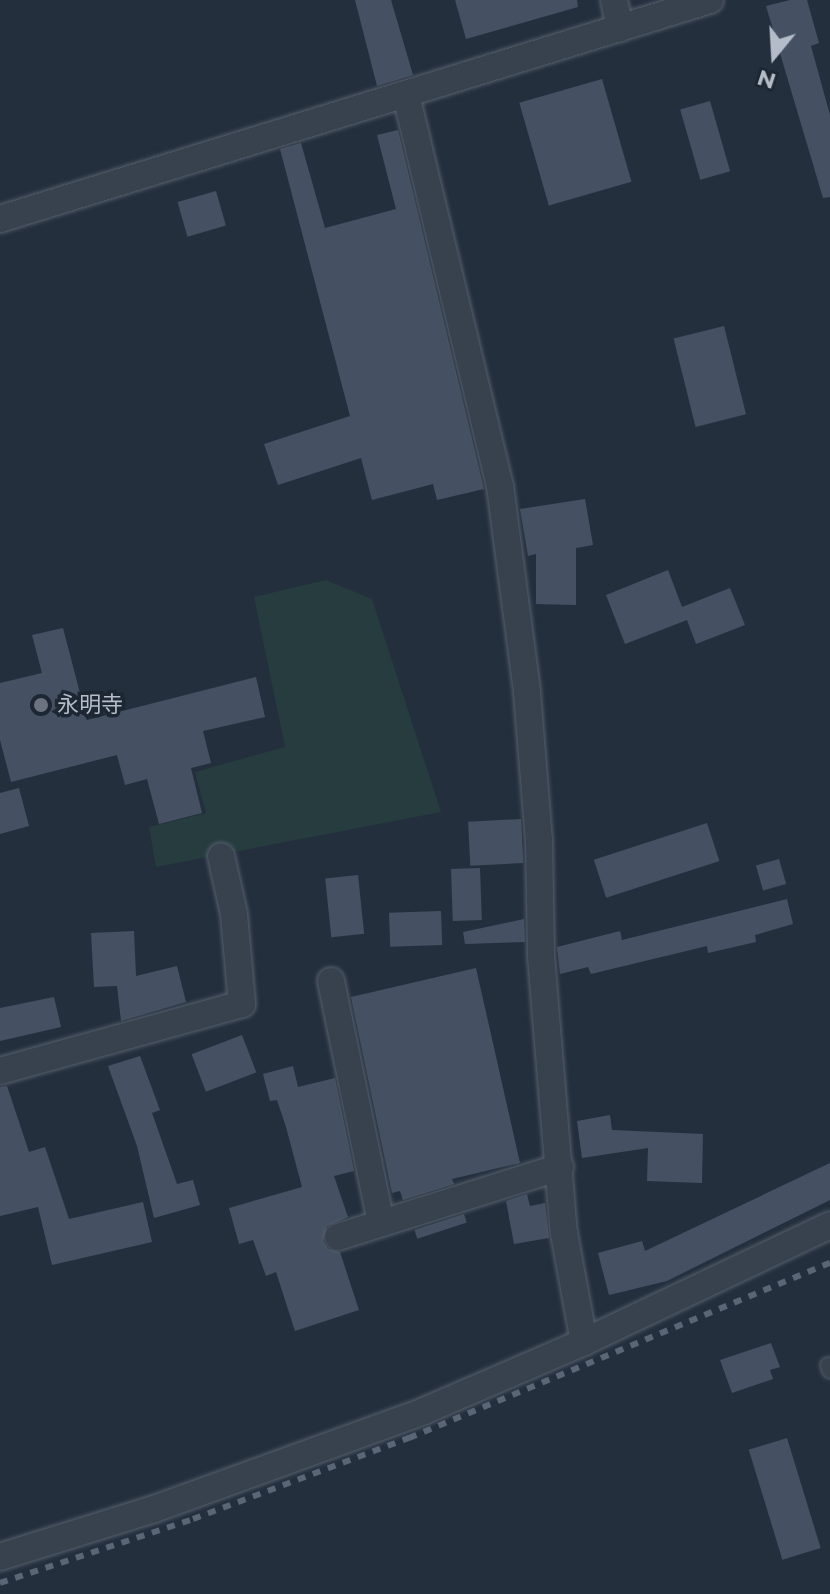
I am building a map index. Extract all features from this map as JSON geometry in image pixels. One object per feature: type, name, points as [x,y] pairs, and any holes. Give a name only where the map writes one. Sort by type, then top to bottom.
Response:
[{"type":"street","points":[[614,0],[620,28]]},
{"type":"street","points":[[0,219],[710,0]]},
{"type":"street","points":[[406,95],[500,486],[527,692],[541,956],[564,1233],[584,1342]]},
{"type":"street","points":[[0,1071],[242,1004],[234,914],[221,856]]},
{"type":"street","points":[[331,981],[381,1223]]},
{"type":"street","points":[[338,1237],[560,1167]]},
{"type":"street","points":[[0,1557],[154,1509],[424,1411],[584,1342],[830,1225]]},
{"type":"green space","points":[[326,580],[372,599],[441,812],[156,867],[149,827],[206,813],[195,772],[285,747],[254,597]]},
{"type":"building","points":[[355,0],[391,0],[413,75],[377,86]]},
{"type":"building","points":[[455,0],[577,0],[578,7],[466,39]]},
{"type":"building","points":[[790,0],[807,0],[819,43],[811,46],[830,115],[830,197],[823,198],[766,6]]},
{"type":"building","points":[[602,79],[631,182],[549,206],[519,103]]},
{"type":"building","points":[[710,101],[730,171],[700,180],[680,110]]},
{"type":"building","points":[[398,130],[484,489],[437,500],[433,484],[372,500],[361,458],[278,485],[264,444],[350,416],[280,149],[301,143],[325,228],[396,209],[377,135]]},
{"type":"building","points":[[216,191],[226,226],[187,237],[178,202]]},
{"type":"building","points":[[724,326],[746,414],[696,427],[674,339]]},
{"type":"building","points":[[585,499],[593,545],[576,548],[576,605],[536,604],[536,554],[528,556],[520,509]]},
{"type":"building","points":[[668,570],[682,607],[730,588],[745,625],[696,644],[687,620],[625,644],[606,595]]},
{"type":"building","name":"永明寺","points":[[63,628],[87,720],[256,677],[265,717],[203,731],[211,763],[191,768],[202,813],[159,824],[147,779],[125,785],[117,755],[11,782],[0,740],[0,683],[42,673],[32,635]]},
{"type":"building","points":[[19,788],[29,826],[0,834],[0,793]]},
{"type":"building","points":[[521,819],[523,863],[470,866],[468,822]]},
{"type":"building","points":[[707,823],[719,861],[606,898],[594,860]]},
{"type":"building","points":[[779,859],[786,884],[763,891],[756,866]]},
{"type":"building","points":[[480,868],[482,920],[453,921],[451,869]]},
{"type":"building","points":[[358,875],[364,934],[331,937],[325,878]]},
{"type":"building","points":[[787,899],[793,924],[755,935],[756,942],[708,953],[707,946],[591,974],[588,967],[560,974],[557,947],[620,931],[622,940]]},
{"type":"building","points":[[441,911],[442,945],[390,947],[389,913]]},
{"type":"building","points":[[524,919],[525,942],[465,944],[463,932]]},
{"type":"building","points":[[134,931],[136,976],[177,966],[186,1002],[121,1021],[117,986],[94,987],[91,933]]},
{"type":"building","points":[[476,968],[520,1163],[452,1179],[454,1184],[403,1200],[400,1191],[392,1193],[351,997]]},
{"type":"building","points":[[54,997],[61,1027],[0,1041],[0,1008]]},
{"type":"building","points":[[242,1035],[256,1072],[206,1092],[192,1054]]},
{"type":"building","points":[[140,1056],[160,1110],[152,1113],[177,1184],[193,1180],[200,1205],[154,1218],[137,1146],[108,1066]]},
{"type":"building","points":[[293,1066],[298,1087],[335,1078],[354,1171],[334,1176],[348,1217],[327,1226],[323,1241],[328,1249],[340,1252],[359,1310],[295,1331],[276,1272],[266,1276],[253,1240],[239,1244],[229,1208],[302,1187],[277,1100],[270,1101],[263,1074]]},
{"type":"building","points":[[7,1086],[29,1152],[45,1147],[69,1219],[143,1202],[152,1242],[52,1265],[38,1207],[0,1216],[0,1087]]},
{"type":"building","points":[[610,1115],[612,1130],[703,1134],[702,1183],[647,1181],[648,1148],[582,1158],[577,1121]]},
{"type":"building","points":[[830,1163],[830,1200],[667,1281],[609,1295],[598,1253],[642,1241],[645,1251]]},
{"type":"building","points":[[527,1194],[530,1206],[545,1203],[549,1238],[514,1244],[506,1201]]},
{"type":"building","points":[[464,1214],[467,1223],[417,1239],[415,1230]]},
{"type":"building","points":[[771,1343],[780,1367],[770,1370],[773,1379],[732,1393],[720,1360]]},
{"type":"building","points":[[787,1438],[821,1548],[782,1560],[749,1450]]},
{"type":"railway","points":[[0,1583],[193,1519],[409,1438],[830,1263]]},
{"type":"place","name":"永明寺","points":[[41,705]]}]
